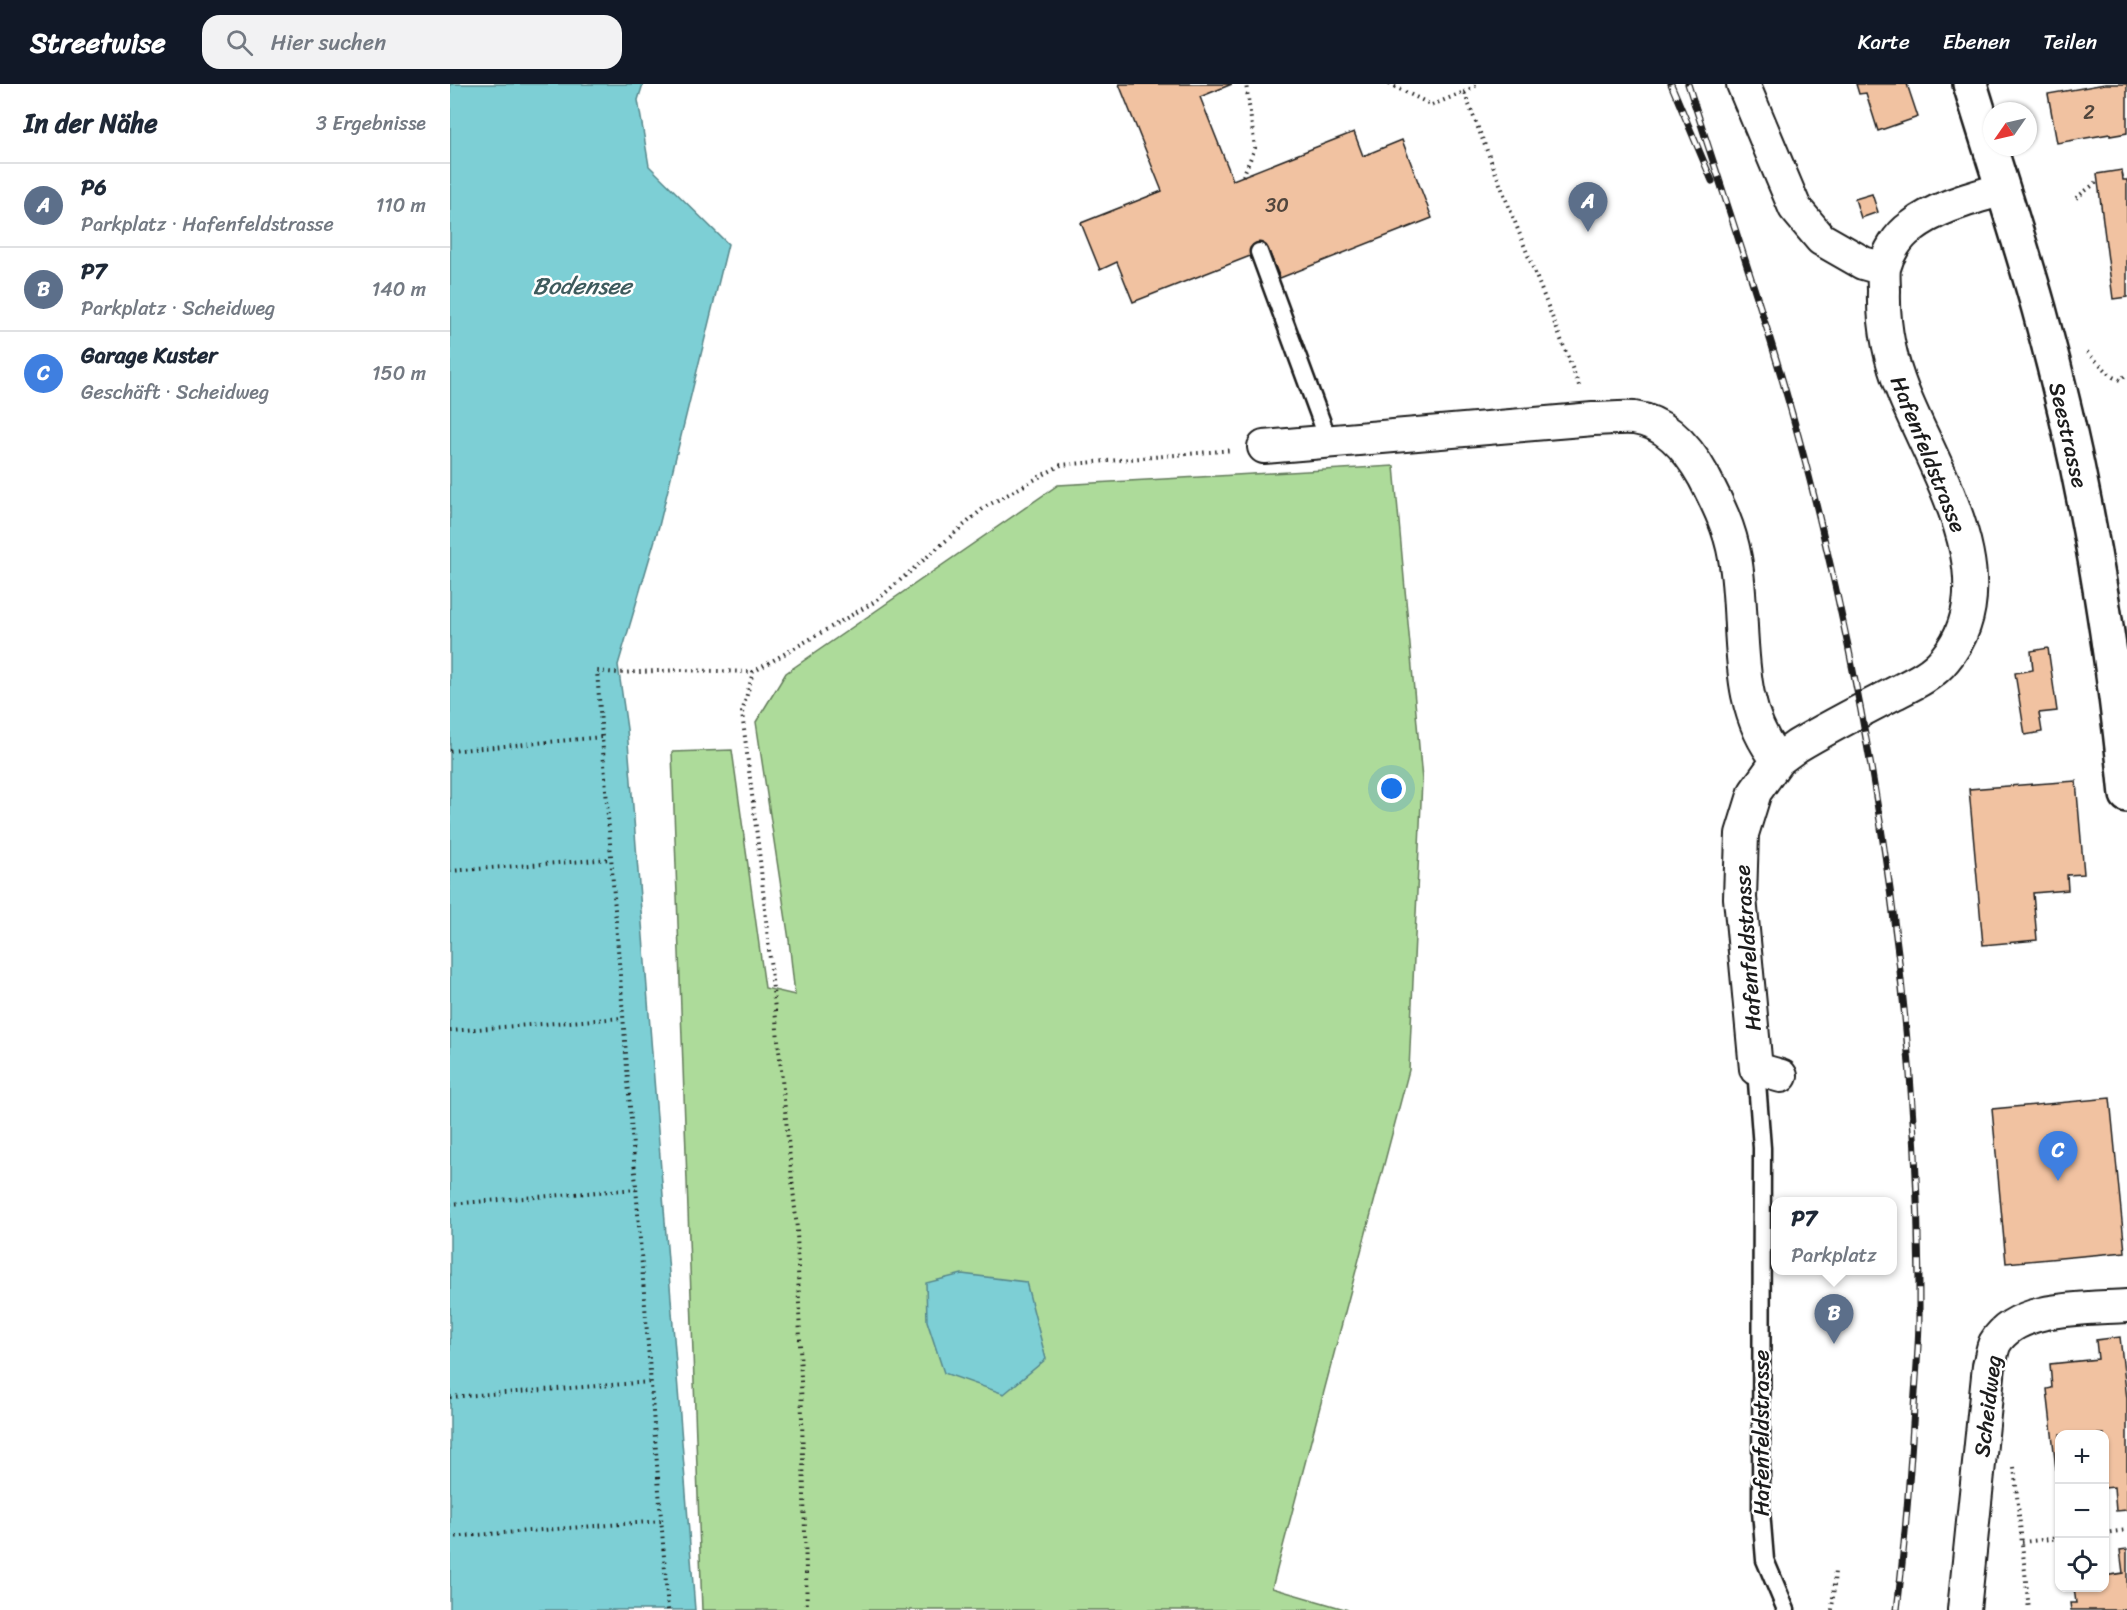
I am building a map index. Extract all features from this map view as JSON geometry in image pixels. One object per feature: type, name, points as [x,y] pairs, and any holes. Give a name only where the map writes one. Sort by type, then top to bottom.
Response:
[{"type":"main road","name":"Seestrasse","points":[[1970,84],[2039,309],[2063,403],[2104,611],[2119,712],[2127,795]]},
{"type":"street","points":[[1743,84],[1795,207],[1821,239],[1863,263],[1884,269]]},
{"type":"street","name":"Hafenfeldstrasse","points":[[1768,1072],[1740,898],[1742,834],[1755,792],[1778,760],[1817,734],[1924,677],[1944,661],[1955,646],[1967,613],[1970,585],[1967,554],[1955,510],[1944,478],[1902,392],[1889,350],[1883,309],[1884,269],[1897,241],[1910,227],[1935,213],[2003,189]]},
{"type":"street","points":[[1264,447],[1593,419],[1634,418],[1662,427],[1697,464],[1723,513],[1735,558],[1747,695],[1767,748],[1778,760]]},
{"type":"street","name":"Scheidweg","points":[[1964,1610],[1989,1366],[1995,1343],[2012,1325],[2038,1314],[2127,1306]]},
{"type":"lane","points":[[1259,252],[1329,442]]},
{"type":"lane","name":"Hafenfeldstrasse","points":[[1768,1072],[1762,1148],[1761,1511],[1765,1560],[1786,1610]]},
{"type":"path","points":[[1243,176],[1256,147],[1246,84]]},
{"type":"path","points":[[1389,84],[1432,105],[1479,84]]},
{"type":"path","points":[[1464,92],[1593,419]]},
{"type":"path","points":[[2076,198],[2097,182]]},
{"type":"path","points":[[2081,347],[2113,377],[2120,380],[2127,374]]},
{"type":"path","points":[[668,1610],[597,670],[618,674],[679,670],[753,672],[876,601],[985,507],[1061,465],[1264,447]]},
{"type":"path","points":[[753,672],[742,713],[760,860],[797,1229],[807,1610]]},
{"type":"path","points":[[450,751],[602,737]]},
{"type":"path","points":[[450,871],[611,859]]},
{"type":"path","points":[[450,1031],[622,1018]]},
{"type":"path","points":[[450,1204],[636,1189]]},
{"type":"path","points":[[450,1397],[651,1382]]},
{"type":"path","points":[[2014,1462],[2029,1610]]},
{"type":"path","points":[[450,1537],[662,1521]]},
{"type":"path","points":[[2109,1532],[2127,1530]]},
{"type":"path","points":[[2022,1542],[2055,1539]]},
{"type":"path","points":[[1832,1610],[1835,1571]]},
{"type":"green space","points":[[1394,466],[1422,780],[1409,1070],[1272,1588],[1348,1610],[702,1610],[672,752],[732,750],[765,988],[795,995],[789,940],[756,722],[786,673],[1058,485]]},
{"type":"water","name":"Bodensee","points":[[450,84],[643,84],[638,100],[649,166],[728,244],[659,526],[618,665],[627,729],[695,1610],[450,1610]]},
{"type":"water","points":[[962,1274],[1026,1282],[1046,1359],[1004,1394],[944,1373],[927,1321],[926,1283]]},
{"type":"building","points":[[1119,84],[1232,84],[1200,97],[1233,180],[1354,132],[1363,156],[1402,140],[1432,218],[1280,278],[1268,249],[1133,302],[1117,262],[1100,270],[1081,223],[1162,191]]},
{"type":"building","points":[[1856,84],[1907,84],[1918,117],[1878,131],[1866,93],[1859,94]]},
{"type":"building","points":[[2105,84],[2127,84],[2127,133],[2057,143],[2048,94]]},
{"type":"building","points":[[2122,170],[2123,180],[2127,180],[2127,297],[2113,299],[2097,174]]},
{"type":"building","points":[[1872,194],[1878,212],[1861,218],[1855,199]]},
{"type":"building","points":[[2048,648],[2057,711],[2039,713],[2042,732],[2025,735],[2015,673],[2033,670],[2031,651]]},
{"type":"building","points":[[2076,781],[2084,874],[2067,875],[2068,890],[2033,893],[2037,940],[1983,945],[1969,789]]},
{"type":"building","points":[[2110,1098],[2125,1252],[2006,1263],[1992,1109]]},
{"type":"building","points":[[2120,1337],[2127,1399],[2127,1510],[2116,1511],[2114,1487],[2109,1488],[2109,1430],[2055,1430],[2055,1460],[2047,1389],[2052,1388],[2050,1364],[2098,1359],[2096,1340]]},
{"type":"building","points":[[2127,1549],[2127,1610],[2071,1610],[2070,1603],[2076,1603],[2075,1592],[2109,1592],[2109,1575],[2123,1573],[2120,1550]]},
{"type":"railway","points":[[1671,84],[1712,181]]},
{"type":"railway","points":[[1688,84],[1776,358],[1821,525],[1863,720],[1894,917],[1913,1115],[1918,1215],[1919,1314],[1909,1484],[1897,1610]]},
{"type":"place","name":"P6","points":[[1588,232]]},
{"type":"place","name":"Garage Kuster","points":[[2058,1181]]},
{"type":"place","name":"P7","points":[[1834,1344]]}]
